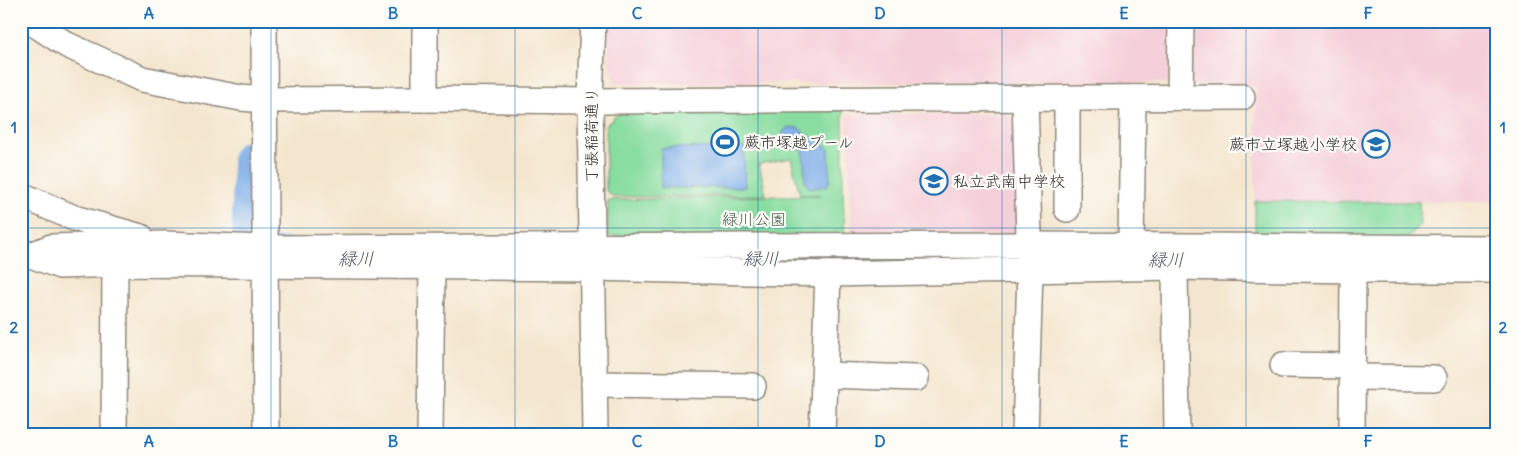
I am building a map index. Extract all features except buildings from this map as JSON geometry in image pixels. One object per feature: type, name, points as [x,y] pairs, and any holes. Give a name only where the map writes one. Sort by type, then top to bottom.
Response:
[{"type":"street","points":[[30,21],[67,45],[142,79],[256,99],[590,101],[1242,97]]},
{"type":"street","points":[[264,21],[256,99],[266,434]]},
{"type":"street","points":[[425,21],[425,99]]},
{"type":"street","name":"丁張稲荷通り","points":[[593,21],[590,101],[595,434]]},
{"type":"street","points":[[1180,21],[1180,97]]},
{"type":"street","points":[[1024,98],[1030,258],[1025,434]]},
{"type":"street","points":[[1067,98],[1067,209]]},
{"type":"street","points":[[1131,246],[1133,98]]},
{"type":"street","points":[[21,194],[74,218],[166,244]]},
{"type":"street","points":[[26,255],[51,247],[166,244],[262,254],[432,267],[593,258],[828,274],[1030,258],[1131,246],[1496,248]]},
{"type":"street","points":[[26,255],[60,266],[262,254],[593,258],[1030,258],[1175,267],[1496,270]]},
{"type":"street","points":[[114,434],[115,264]]},
{"type":"street","points":[[430,434],[432,267]]},
{"type":"street","points":[[1175,267],[1177,434]]},
{"type":"street","points":[[1352,434],[1353,270]]},
{"type":"street","points":[[822,434],[828,274]]},
{"type":"street","points":[[1282,365],[1434,378]]},
{"type":"street","points":[[825,375],[916,378]]},
{"type":"street","points":[[594,384],[753,386]]},
{"type":"shaded area","points":[[608,21],[1171,21],[1169,83],[616,83],[609,67]]},
{"type":"shaded area","name":"蕨市立塚越小学校","points":[[1189,21],[1496,21],[1496,202],[1255,201],[1256,86],[1197,86],[1189,79]]},
{"type":"shaded area","name":"私立武南中学校","points":[[847,114],[1006,114],[1020,128],[1018,234],[852,241]]},
{"type":"green space","name":"蕨市塚越プール","points":[[843,110],[845,241],[608,236],[608,200],[820,195],[800,195],[791,158],[759,164],[766,195],[614,197],[606,191],[606,125],[621,111]]},
{"type":"green space","points":[[1255,201],[1419,202],[1420,226],[1406,239],[1255,240]]},
{"type":"water","points":[[789,127],[798,128],[829,149],[830,180],[827,186],[808,187],[805,181],[803,149],[788,149],[782,143],[782,134]]},
{"type":"water","points":[[744,147],[745,187],[661,188],[661,148]]},
{"type":"waterway","name":"緑川","points":[[252,160],[252,227],[258,251],[273,258],[287,258]]},
{"type":"waterway","name":"緑川","points":[[708,260],[1070,258]]},
{"type":"place","name":"蕨市塚越プール","points":[[725,142]]},
{"type":"place","name":"蕨市立塚越小学校","points":[[1376,144]]},
{"type":"place","name":"私立武南中学校","points":[[934,181]]},
{"type":"park label","name":"緑川公園","points":[[754,219]]}]
